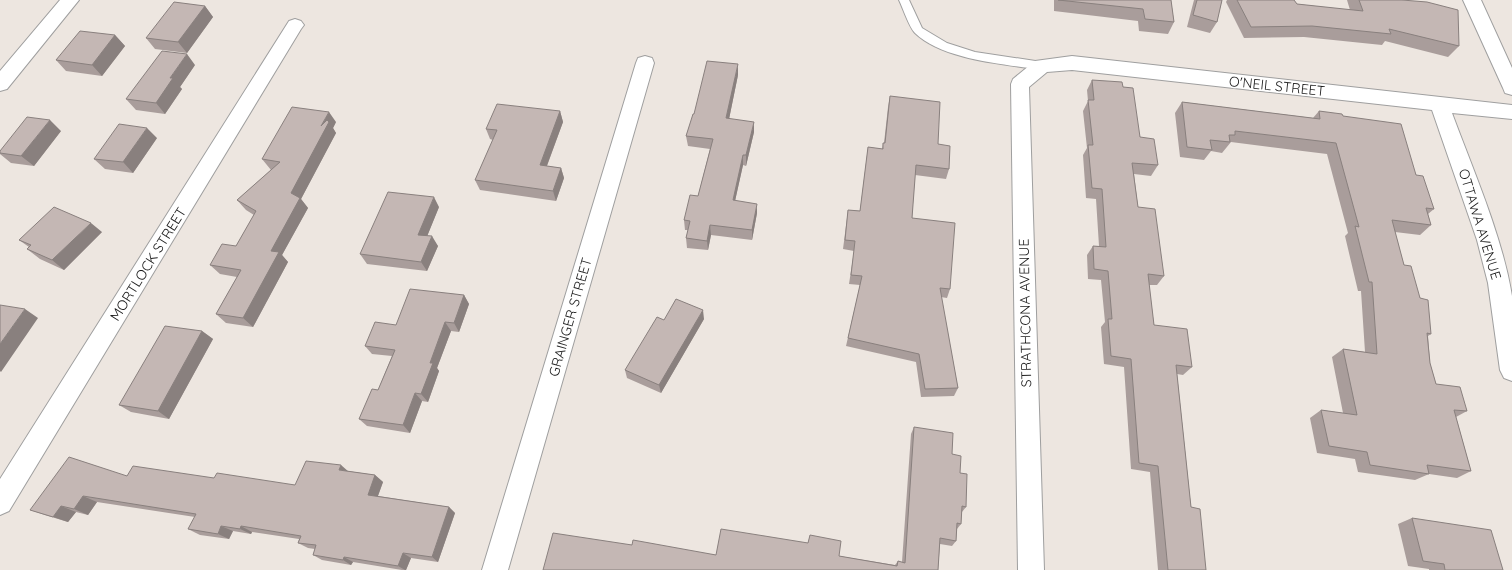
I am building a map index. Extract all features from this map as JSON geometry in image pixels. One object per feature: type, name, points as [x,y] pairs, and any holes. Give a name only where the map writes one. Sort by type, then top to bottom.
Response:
[{"type":"street","points":[[0,84],[70,0]]},
{"type":"street","points":[[1472,0],[1512,88]]},
{"type":"street","name":"MORTLOCK STREET","points":[[0,502],[295,25]]},
{"type":"street","name":"GRAINGER STREET","points":[[495,570],[645,63]]},
{"type":"street","name":"O'NEIL STREET","points":[[1042,66],[1072,63],[1512,112]]},
{"type":"street","name":"STRATHCONA AVENUE","points":[[1031,570],[1020,84],[1042,66]]},
{"type":"street","name":"OTTAWA AVENUE","points":[[1440,105],[1488,240],[1499,283],[1512,370]]},
{"type":"lane","points":[[904,0],[904,4],[918,30],[943,46],[974,56],[1042,66]]},
{"type":"building","points":[[1058,0],[1171,0],[1174,22],[1145,19],[1143,9]]},
{"type":"building","points":[[1197,0],[1222,0],[1217,22],[1193,15]]},
{"type":"building","points":[[1237,0],[1294,0],[1297,4],[1363,11],[1359,0],[1402,0],[1427,2],[1458,10],[1459,46],[1389,29],[1391,34],[1312,26],[1251,27]]},
{"type":"building","points":[[174,2],[205,6],[178,42],[146,38]]},
{"type":"building","points":[[80,31],[115,35],[92,65],[56,60]]},
{"type":"building","points":[[162,51],[187,54],[170,78],[173,78],[156,103],[126,99]]},
{"type":"building","points":[[707,61],[738,64],[726,118],[754,122],[746,155],[743,155],[733,200],[757,204],[752,230],[710,225],[707,241],[686,238],[690,221],[684,220],[690,195],[698,196],[713,139],[686,136],[694,114]]},
{"type":"building","points":[[1092,80],[1122,82],[1123,87],[1133,88],[1140,137],[1154,139],[1158,165],[1132,163],[1138,207],[1155,209],[1164,276],[1148,274],[1154,325],[1187,329],[1192,367],[1176,365],[1191,507],[1200,509],[1206,570],[1168,570],[1158,466],[1139,463],[1131,359],[1111,356],[1108,319],[1112,319],[1108,271],[1094,269],[1093,246],[1106,247],[1102,189],[1092,188],[1088,145],[1093,145],[1088,100],[1094,100]]},
{"type":"building","points":[[890,96],[940,102],[938,144],[950,146],[949,169],[916,165],[912,218],[955,223],[950,289],[940,288],[958,388],[925,389],[919,354],[848,338],[862,276],[851,275],[855,241],[845,240],[848,210],[860,211],[868,147],[883,149]]},
{"type":"building","points":[[1182,102],[1320,119],[1319,111],[1401,124],[1416,175],[1423,176],[1434,209],[1426,208],[1431,225],[1392,220],[1404,265],[1411,266],[1420,298],[1428,300],[1431,334],[1427,333],[1430,363],[1436,384],[1460,387],[1467,411],[1454,410],[1471,471],[1427,465],[1429,474],[1370,465],[1367,452],[1329,446],[1321,410],[1357,415],[1343,349],[1377,354],[1372,282],[1369,282],[1355,226],[1359,227],[1336,143],[1235,131],[1235,135],[1229,135],[1230,142],[1210,140],[1212,150],[1187,147]]},
{"type":"building","points":[[497,104],[560,111],[540,165],[561,168],[553,191],[475,180],[497,130],[486,129]]},
{"type":"building","points":[[292,107],[329,112],[321,126],[327,120],[329,122],[291,193],[300,198],[271,251],[279,252],[243,318],[216,314],[241,270],[210,265],[222,244],[236,246],[256,211],[237,200],[280,162],[262,159]]},
{"type":"building","points":[[27,117],[50,120],[21,156],[0,153],[0,151]]},
{"type":"building","points":[[119,124],[147,128],[123,162],[94,159]]},
{"type":"building","points":[[388,192],[434,197],[418,235],[432,236],[421,262],[360,254]]},
{"type":"building","points":[[54,207],[91,223],[52,260],[27,249],[31,245],[19,240]]},
{"type":"building","points":[[410,289],[464,295],[454,323],[445,322],[430,363],[433,363],[421,394],[415,393],[403,425],[359,419],[372,389],[378,390],[395,350],[365,346],[375,322],[396,325]]},
{"type":"building","points":[[676,299],[703,310],[659,385],[625,370],[657,317],[664,320]]},
{"type":"building","points":[[0,305],[25,309],[0,344]]},
{"type":"building","points":[[165,326],[202,331],[158,411],[119,405]]},
{"type":"building","points":[[914,427],[953,433],[952,454],[961,456],[960,473],[967,474],[966,507],[962,506],[961,524],[957,523],[956,541],[940,538],[938,570],[543,570],[553,533],[632,545],[633,540],[716,555],[721,529],[808,543],[810,535],[841,541],[839,556],[897,566],[898,561],[905,563]]},
{"type":"building","points":[[69,457],[127,476],[133,466],[214,478],[217,473],[295,485],[306,461],[341,465],[339,470],[375,475],[368,495],[449,507],[432,557],[403,553],[398,566],[344,557],[343,560],[313,555],[316,545],[298,543],[301,536],[241,526],[240,529],[221,526],[218,534],[188,529],[196,514],[83,496],[74,509],[61,506],[53,517],[30,510]]},
{"type":"building","points":[[1412,518],[1491,530],[1503,570],[1445,570],[1444,564],[1423,561]]}]
